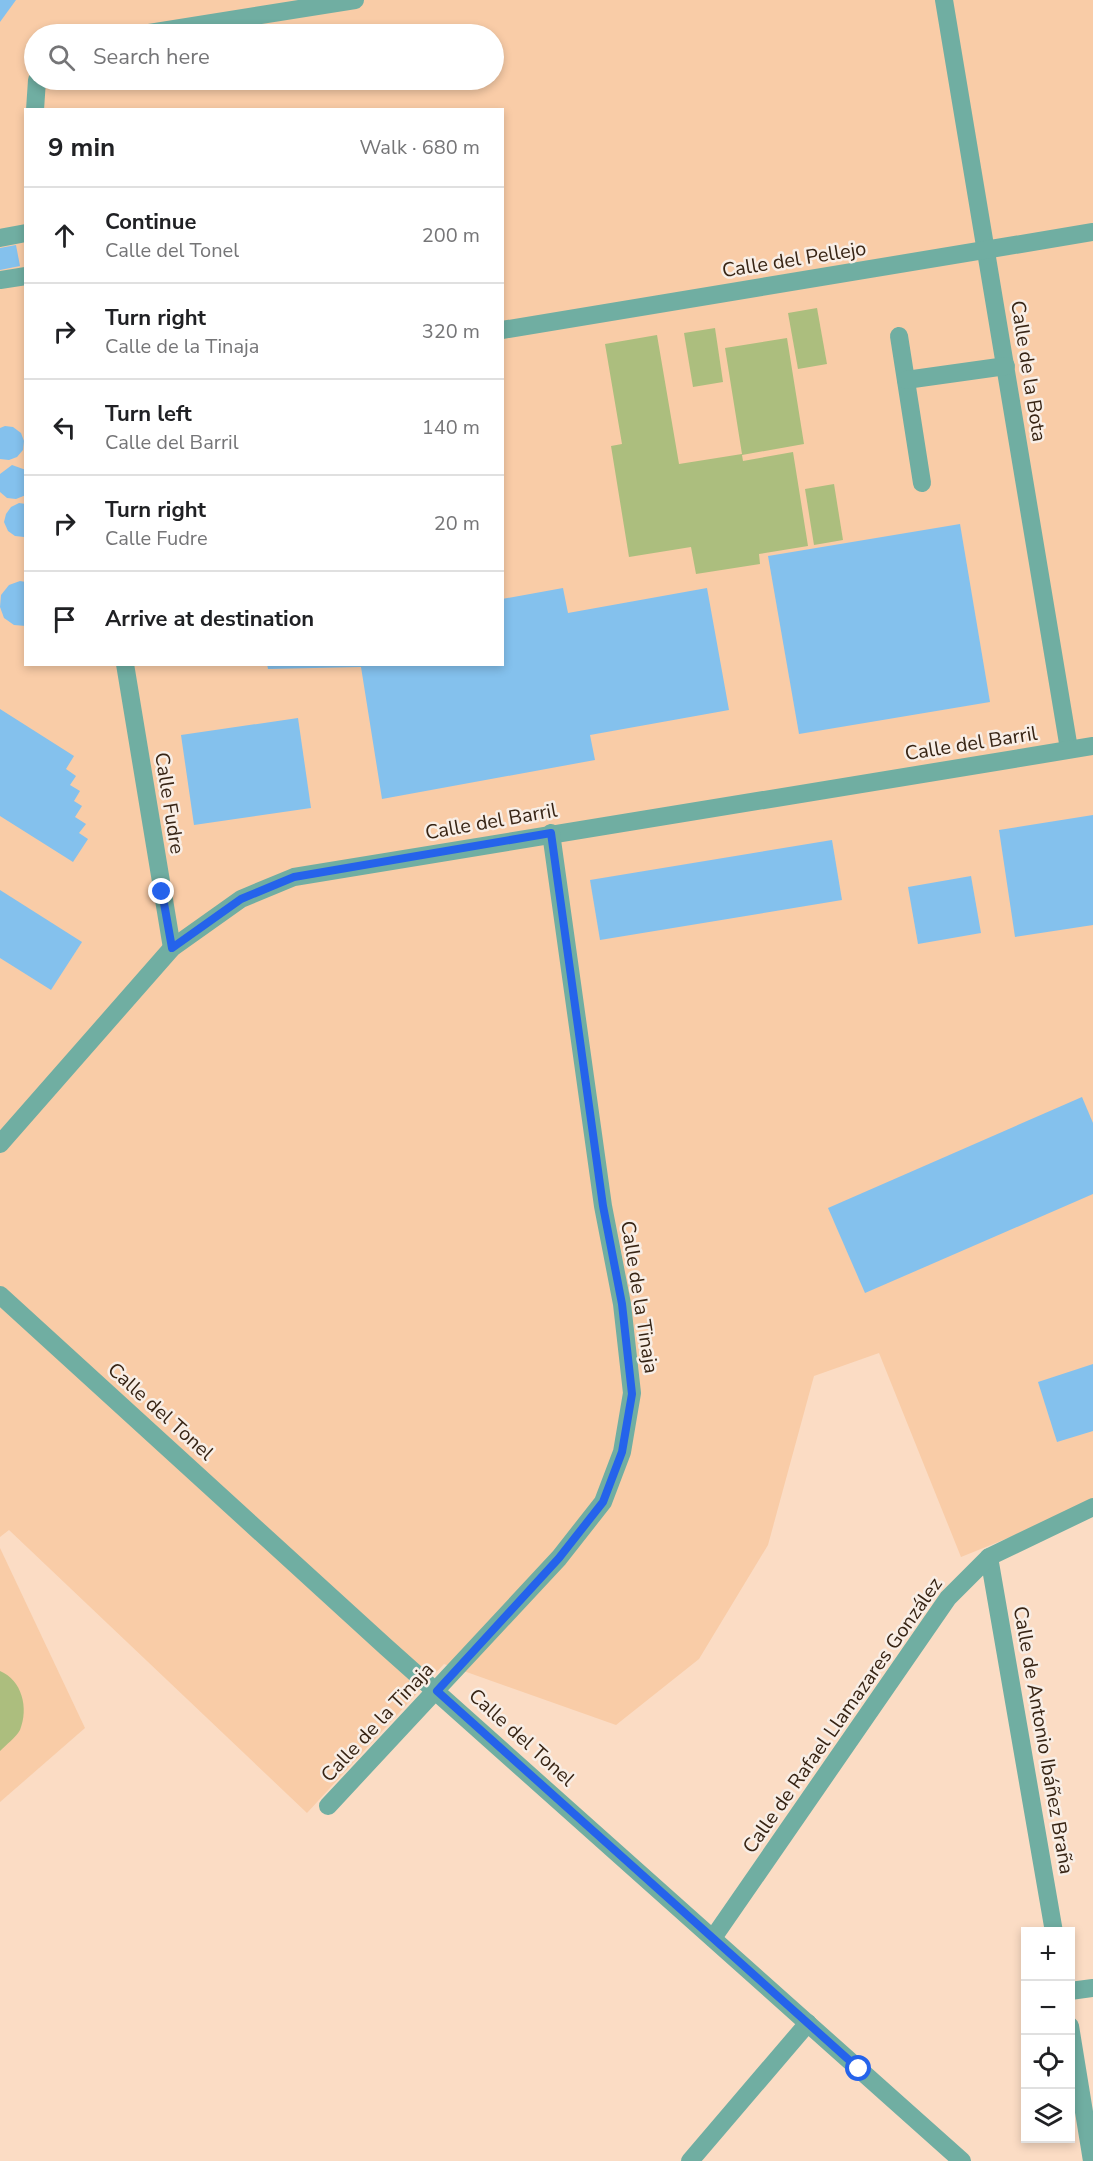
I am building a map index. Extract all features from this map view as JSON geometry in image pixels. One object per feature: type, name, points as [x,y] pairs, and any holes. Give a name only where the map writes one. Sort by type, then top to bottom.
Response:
[{"type":"street","points":[[205,24],[355,0]]},
{"type":"street","name":"Calle de la Bota","points":[[944,0],[1069,750]]},
{"type":"street","points":[[35,108],[36,90]]},
{"type":"street","name":"Calle del Pellejo","points":[[504,330],[1093,232]]},
{"type":"street","points":[[0,238],[24,233]]},
{"type":"street","points":[[0,280],[24,276]]},
{"type":"street","points":[[899,336],[922,483]]},
{"type":"street","points":[[906,380],[1006,366]]},
{"type":"street","name":"Calle Fudre","points":[[124,666],[172,948]]},
{"type":"street","name":"Calle del Barril","points":[[0,1144],[172,948],[241,899],[294,877],[551,833],[1093,746]]},
{"type":"street","name":"Calle de la Tinaja","points":[[328,1806],[559,1558],[603,1502],[622,1452],[632,1394],[622,1304],[603,1206],[551,833]]},
{"type":"street","name":"Calle del Tonel","points":[[0,1295],[437,1691],[962,2161]]},
{"type":"street","name":"Calle de Rafael Llamazares González","points":[[713,1938],[948,1598],[989,1557],[1093,1507]]},
{"type":"street","name":"Calle de Antonio Ibáñez Braña","points":[[989,1557],[1053,1927]]},
{"type":"street","points":[[1075,1990],[1093,1988]]},
{"type":"street","points":[[690,2161],[808,2023]]},
{"type":"street","points":[[1072,2035],[1092,2161]]},
{"type":"shaded area","points":[[0,0],[1093,0],[1093,1504],[961,1557],[879,1353],[814,1376],[768,1545],[699,1659],[616,1725],[444,1664],[307,1813],[9,1530],[0,1537]]},
{"type":"shaded area","points":[[0,1548],[85,1728],[0,1802]]},
{"type":"green space","points":[[817,308],[827,364],[798,369],[788,313]]},
{"type":"green space","points":[[715,328],[723,382],[693,387],[684,333]]},
{"type":"green space","points":[[657,335],[679,464],[742,454],[725,348],[787,338],[804,444],[742,455],[743,461],[793,452],[808,546],[759,554],[760,564],[696,574],[691,547],[629,557],[611,446],[622,444],[605,344]]},
{"type":"green space","points":[[834,484],[843,540],[814,545],[805,489]]},
{"type":"green space","points":[[0,1671],[8,1675],[18,1688],[22,1696],[24,1713],[20,1730],[0,1751]]},
{"type":"building","points":[[0,0],[16,0],[0,22]]},
{"type":"building","points":[[16,245],[20,266],[0,270],[0,248]]},
{"type":"building","points":[[13,427],[21,433],[24,441],[23,450],[17,457],[9,460],[0,459],[0,428]]},
{"type":"building","points":[[12,465],[24,469],[24,496],[16,499],[7,498],[0,492],[0,474]]},
{"type":"building","points":[[19,503],[24,504],[24,537],[15,536],[8,531],[4,522],[11,507]]},
{"type":"building","points":[[960,524],[990,702],[799,734],[768,556]]},
{"type":"building","points":[[24,582],[24,626],[14,625],[4,618],[0,607],[1,595],[9,585]]},
{"type":"building","points":[[563,588],[568,613],[707,588],[729,710],[590,735],[595,760],[382,799],[361,667],[268,669],[267,666],[504,666],[504,599]]},
{"type":"building","points":[[0,709],[74,756],[66,769],[76,776],[70,785],[80,791],[74,801],[82,806],[75,817],[86,824],[79,833],[88,839],[73,862],[0,816]]},
{"type":"building","points":[[298,718],[311,808],[194,825],[181,735]]},
{"type":"building","points":[[1093,815],[1093,925],[1015,937],[999,830]]},
{"type":"building","points":[[832,840],[842,900],[600,940],[590,880]]},
{"type":"building","points":[[971,876],[981,933],[918,944],[908,887]]},
{"type":"building","points":[[0,890],[82,942],[51,990],[0,958]]},
{"type":"building","points":[[1082,1097],[1093,1123],[1093,1194],[865,1293],[828,1208]]},
{"type":"building","points":[[1093,1364],[1093,1431],[1057,1442],[1038,1382]]},
{"type":"route","points":[[162,892],[172,948],[241,899],[294,877],[551,833],[603,1206],[622,1304],[632,1394],[622,1452],[603,1502],[559,1558],[437,1691],[859,2069]]}]
